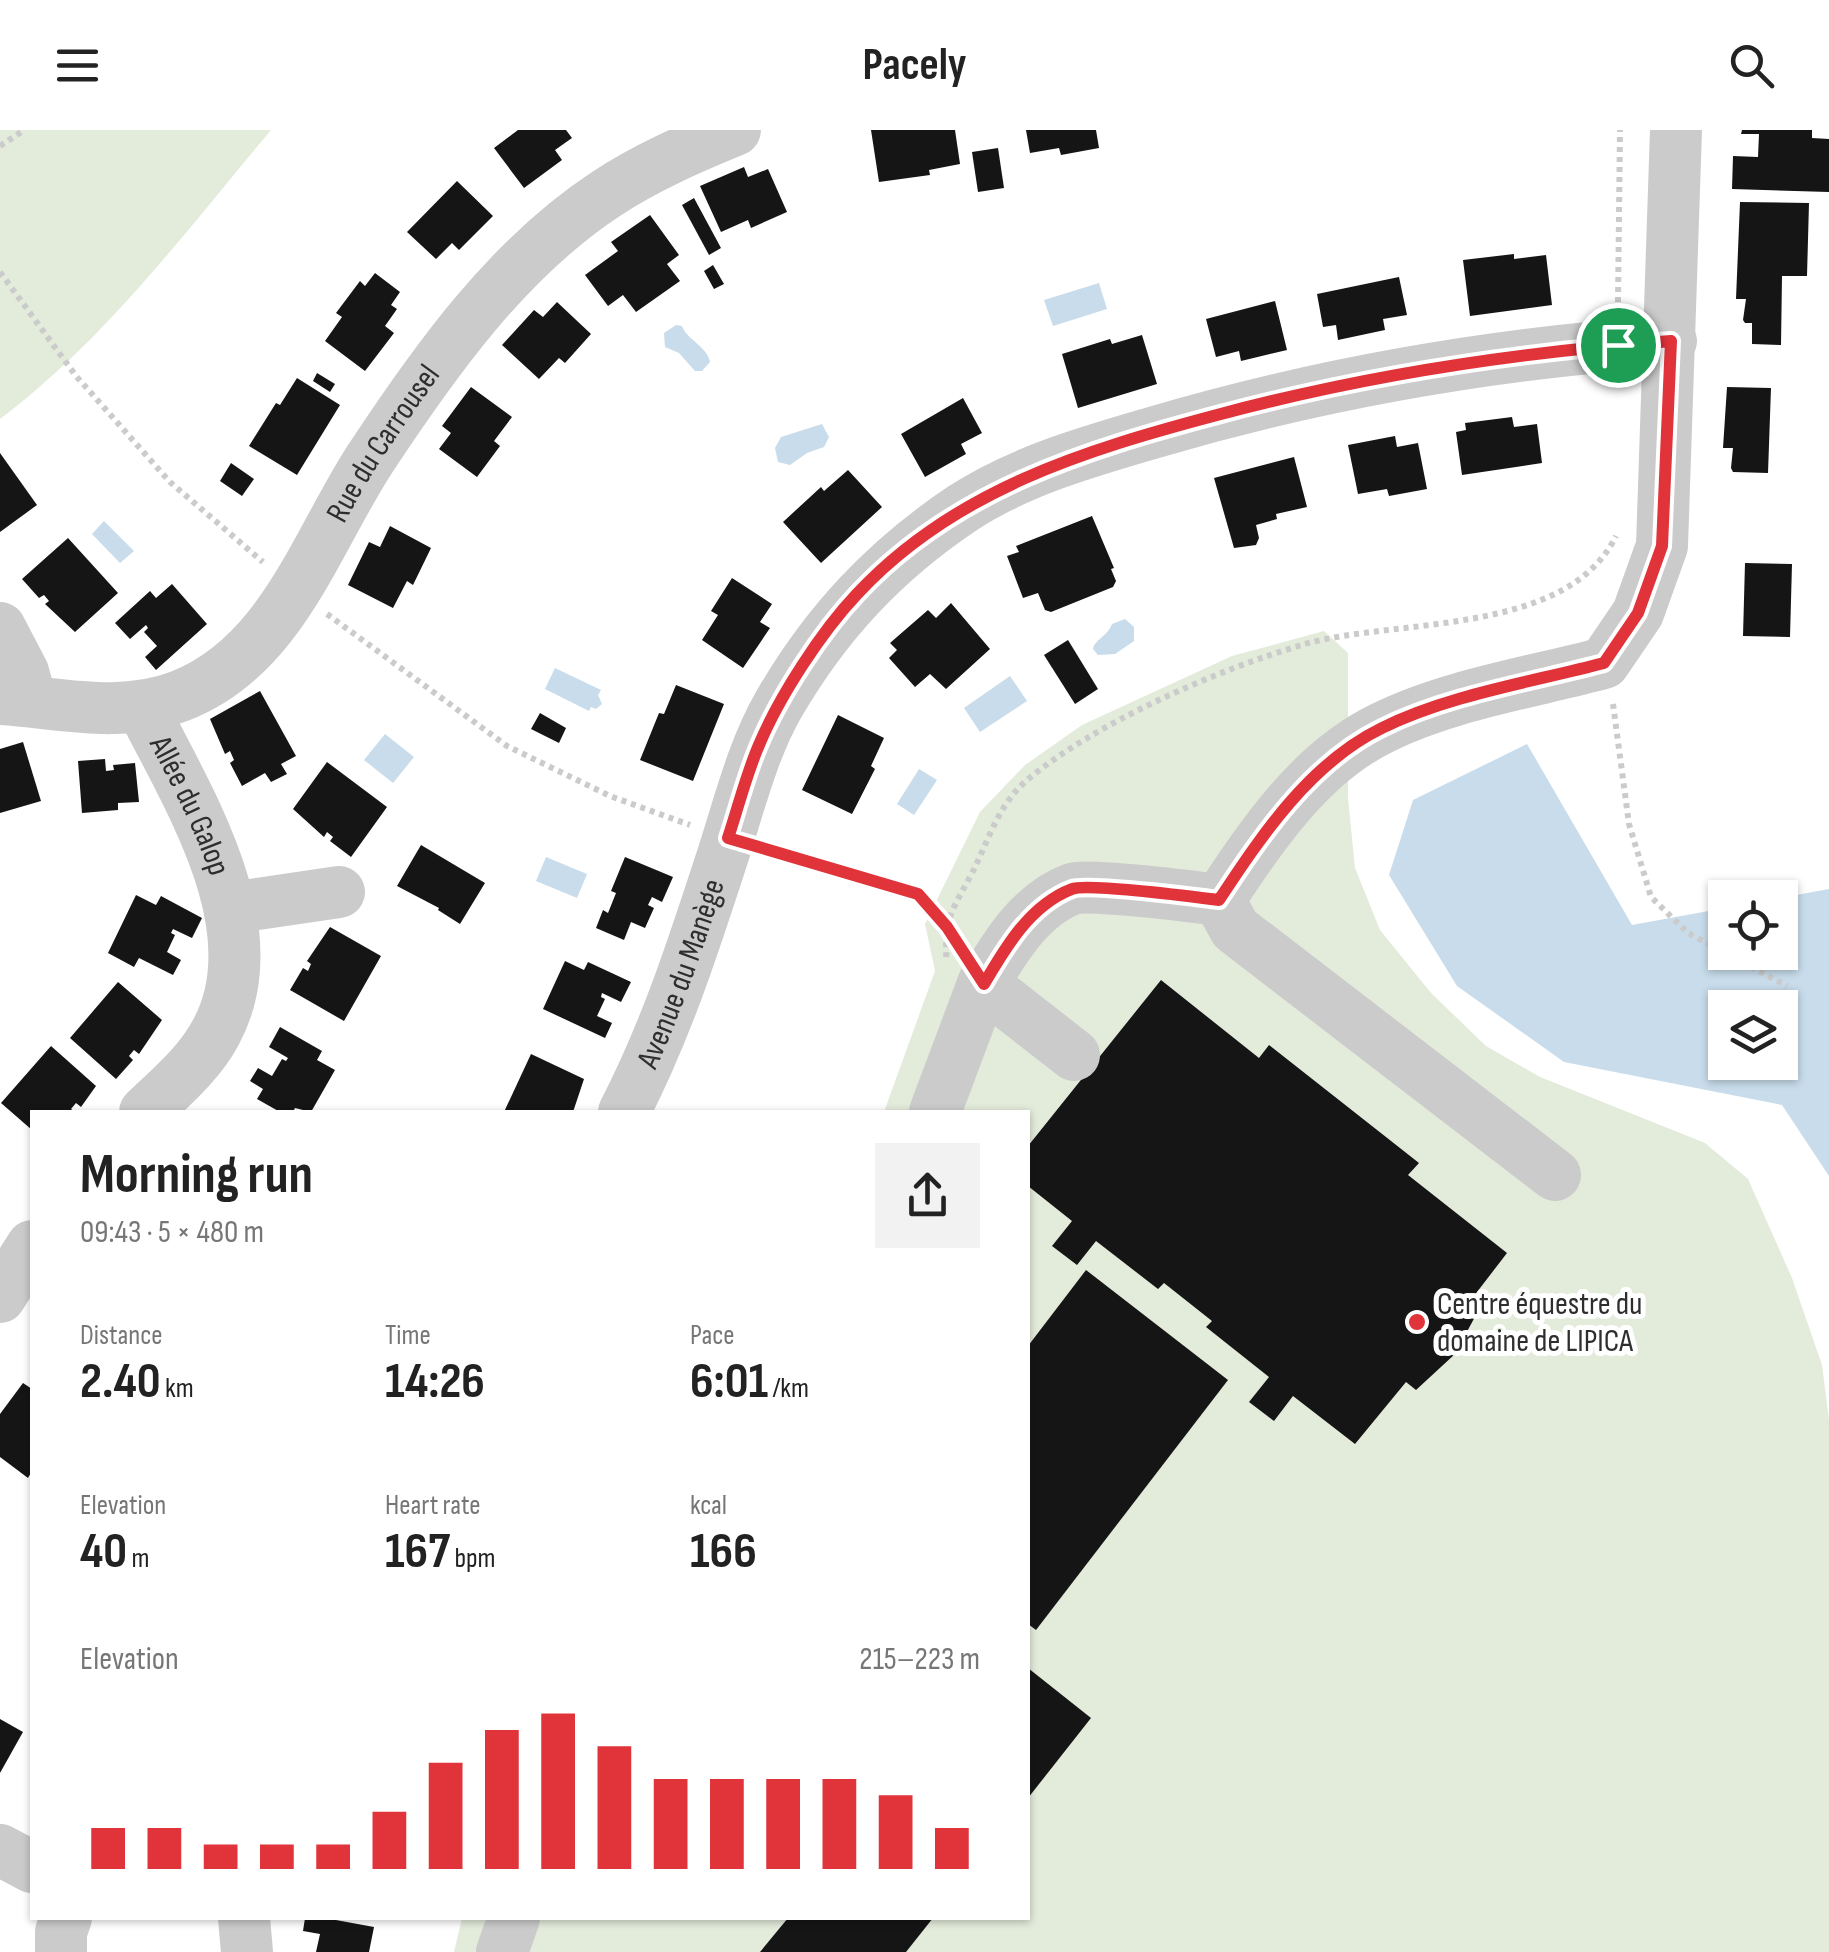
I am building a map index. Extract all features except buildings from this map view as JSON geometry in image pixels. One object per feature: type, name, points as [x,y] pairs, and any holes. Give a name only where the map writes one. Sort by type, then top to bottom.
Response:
[{"type":"street","name":"Rue du Carrousel","points":[[0,628],[23,672],[16,700],[84,710],[142,707],[181,696],[242,658],[296,591],[369,461],[484,303],[549,240],[605,194],[734,130]]},
{"type":"street","points":[[1219,900],[1296,794],[1339,756],[1380,728],[1429,709],[1604,663],[1638,613],[1662,546],[1676,130]]},
{"type":"street","name":"Avenue du Manège","points":[[625,1110],[680,987],[758,746],[778,706],[856,594],[898,556],[986,494],[1076,455],[1270,401],[1376,377],[1490,359],[1671,341]]},
{"type":"street","name":"Allée du Galop","points":[[142,707],[212,853],[230,908],[236,948],[230,1003],[215,1035],[193,1064],[147,1110]]},
{"type":"street","points":[[935,1110],[965,975],[1048,902],[1075,887],[1219,900]]},
{"type":"street","name":"Allée du Galop","points":[[230,908],[339,892]]},
{"type":"street","points":[[1219,900],[1235,929],[1556,1175]]},
{"type":"street","points":[[965,975],[1074,1056]]},
{"type":"street","points":[[0,1297],[30,1249]]},
{"type":"street","points":[[0,1850],[30,1866]]},
{"type":"street","points":[[61,1952],[65,1920]]},
{"type":"street","points":[[244,1920],[248,1952]]},
{"type":"street","points":[[502,1952],[513,1920]]},
{"type":"path","points":[[0,146],[24,130]]},
{"type":"path","points":[[1618,345],[1620,130]]},
{"type":"path","points":[[0,272],[76,376],[170,482],[296,591],[507,746],[610,796],[728,838],[918,894],[947,927],[965,975]]},
{"type":"path","points":[[965,975],[947,927],[995,819],[1024,782],[1079,744],[1182,689],[1307,644],[1535,606],[1569,588],[1598,564],[1620,527]]},
{"type":"path","points":[[1604,663],[1615,714],[1629,824],[1651,897],[1688,933],[1788,986]]},
{"type":"green space","points":[[0,130],[271,130],[110,319],[39,388],[0,419]]},
{"type":"green space","name":"Centre équestre du domaine de LIPICA","points":[[1324,631],[1348,653],[1348,798],[1355,868],[1380,930],[1431,993],[1486,1046],[1540,1077],[1705,1143],[1748,1179],[1792,1278],[1822,1365],[1829,1420],[1829,1952],[454,1952],[462,1920],[1030,1920],[1030,1110],[885,1110],[935,971],[925,924],[980,812],[1025,765],[1082,725],[1232,656]]},
{"type":"water","points":[[1099,283],[1107,309],[1053,326],[1044,300]]},
{"type":"water","points":[[676,325],[682,326],[708,356],[710,362],[702,371],[695,371],[679,353],[665,347],[664,333]]},
{"type":"water","points":[[822,424],[829,437],[824,447],[790,465],[778,462],[775,448],[781,437]]},
{"type":"water","points":[[104,521],[134,551],[120,563],[92,534]]},
{"type":"water","points":[[1125,619],[1134,627],[1134,641],[1115,654],[1098,655],[1093,649],[1096,643],[1112,624]]},
{"type":"water","points":[[555,668],[601,690],[598,695],[602,704],[589,711],[545,689]]},
{"type":"water","points":[[1010,676],[1027,701],[980,732],[964,708]]},
{"type":"water","points":[[385,734],[414,757],[393,783],[364,760]]},
{"type":"water","points":[[1527,744],[1632,925],[1708,911],[1708,970],[1798,970],[1798,895],[1829,889],[1829,1176],[1782,1105],[1564,1062],[1457,986],[1389,875],[1413,800]]},
{"type":"water","points":[[919,769],[937,780],[914,815],[897,804]]},
{"type":"water","points":[[546,857],[587,874],[577,898],[536,881]]},
{"type":"place","name":"Centre équestre du domaine de LIPICA","points":[[1417,1322]]},
{"type":"route","points":[[1671,341],[1662,546],[1638,613],[1604,663],[1429,709],[1380,728],[1339,756],[1296,794],[1219,900],[1075,887],[1048,902],[1022,926],[984,984],[947,927],[918,894],[728,838],[758,746],[778,706],[856,594],[898,556],[986,494],[1076,455],[1270,401],[1376,377],[1618,345],[1671,341]]}]
